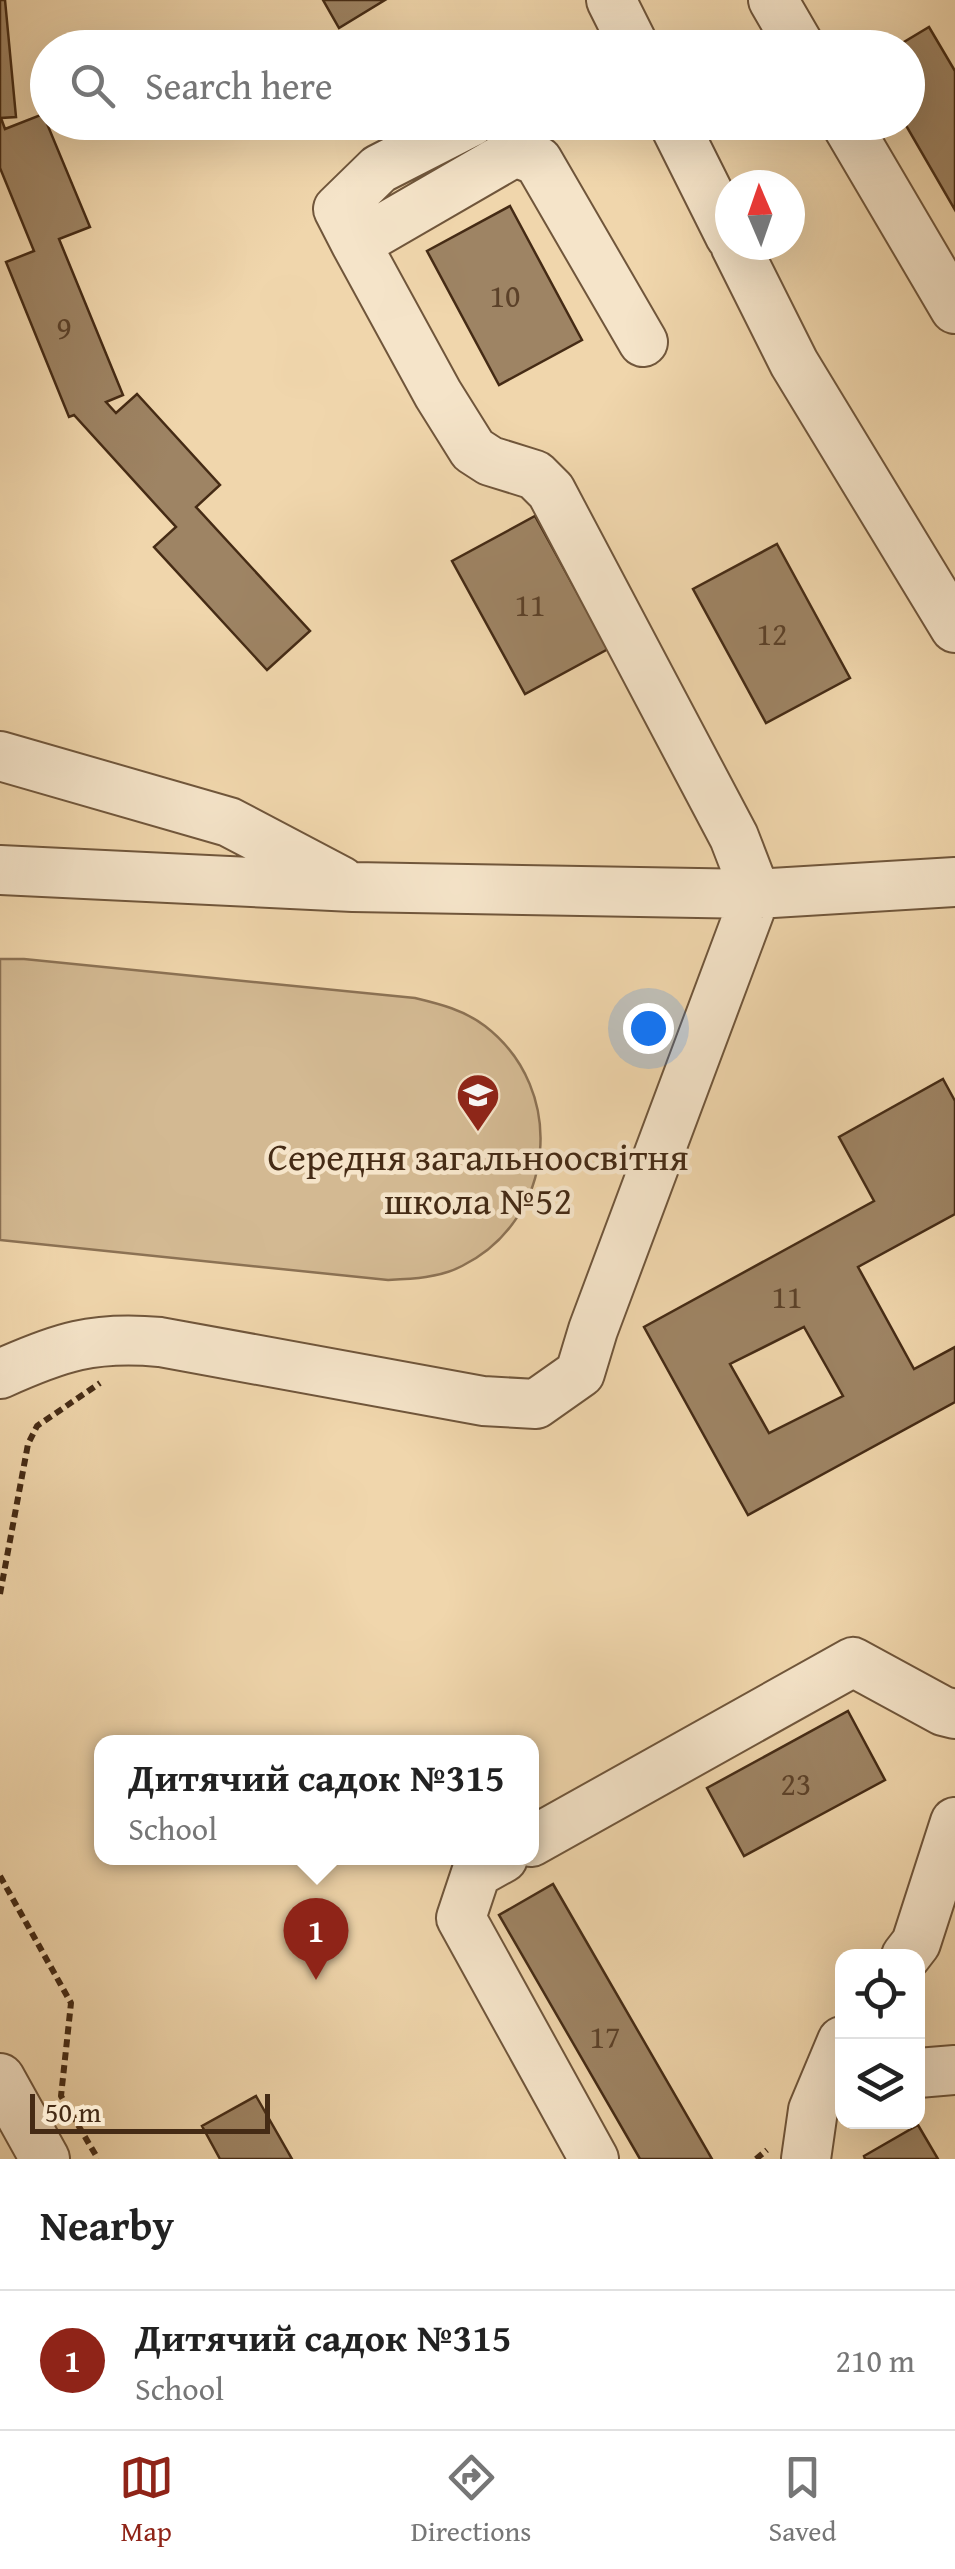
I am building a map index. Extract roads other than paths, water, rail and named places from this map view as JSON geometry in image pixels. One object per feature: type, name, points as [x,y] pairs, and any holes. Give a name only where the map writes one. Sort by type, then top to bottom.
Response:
[{"type":"street","points":[[774,0],[792,30]]},
{"type":"street","points":[[0,1374],[76,1343],[120,1338],[483,1401],[536,1404],[580,1373],[756,894],[734,837],[551,491],[535,476],[490,462],[473,450],[438,394],[338,210],[380,169],[436,140]]},
{"type":"street","points":[[682,140],[715,206]]},
{"type":"street","points":[[856,140],[955,309]]},
{"type":"street","points":[[356,244],[514,152],[538,161],[643,342]]},
{"type":"street","points":[[742,260],[794,363],[955,628]]},
{"type":"street","points":[[0,756],[229,822],[353,887]]},
{"type":"street","points":[[0,870],[353,887],[756,894],[955,882]]},
{"type":"street","points":[[539,1838],[853,1662],[955,1714]]},
{"type":"street","points":[[911,1949],[955,1822]]},
{"type":"street","points":[[490,1865],[476,1873],[461,1918],[594,2159]]},
{"type":"street","points":[[925,2072],[955,2070]]},
{"type":"street","points":[[806,2159],[835,2072]]},
{"type":"street","points":[[0,2078],[45,2159]]},
{"type":"place","name":"Середня загальноосвітня школа №52","points":[[478,1133]]},
{"type":"place","name":"Дитячий садок №315","points":[[316,1980]]}]
